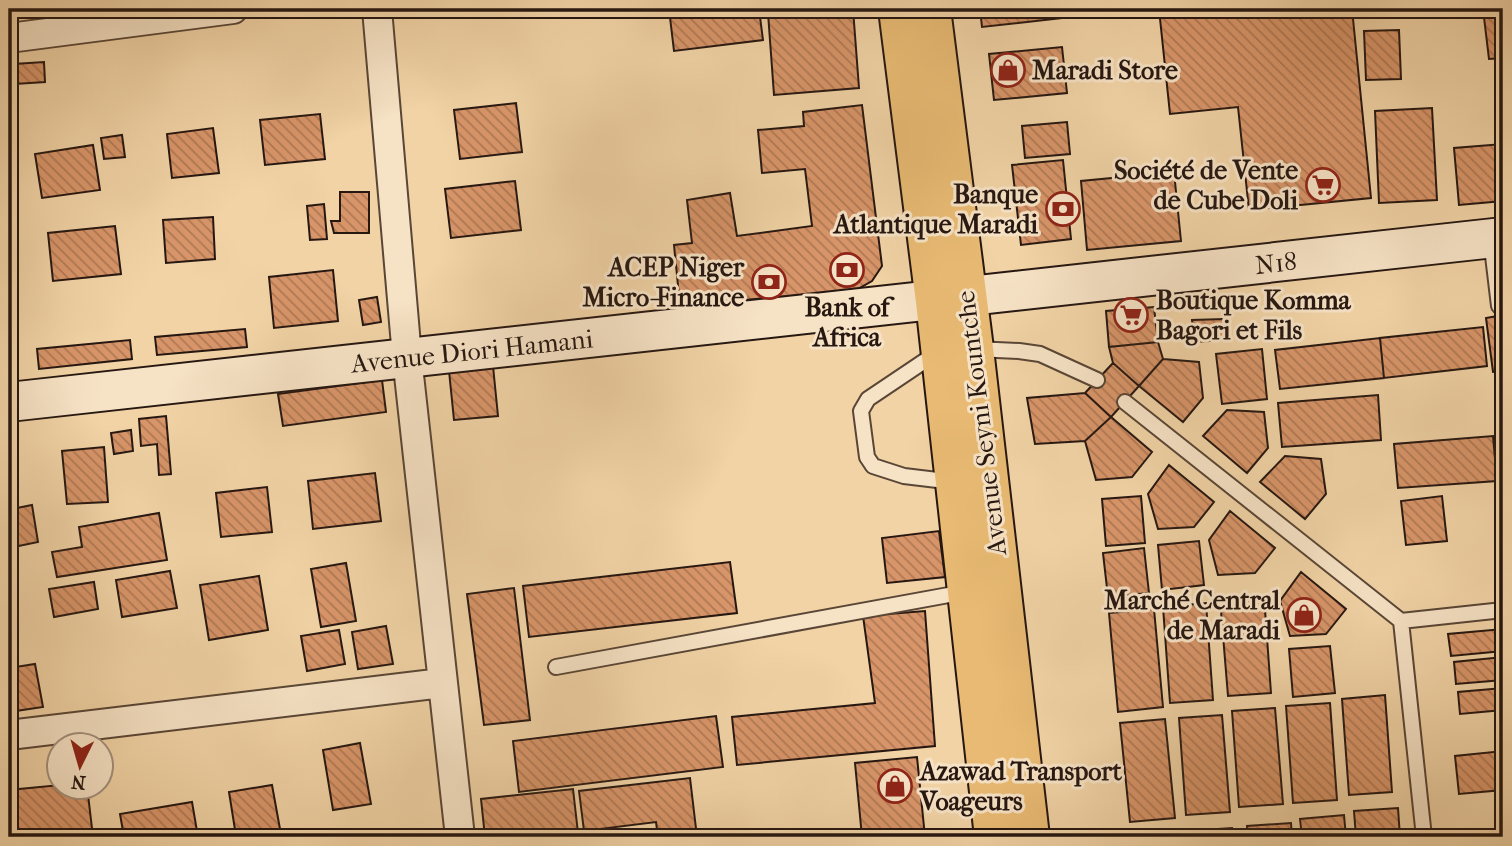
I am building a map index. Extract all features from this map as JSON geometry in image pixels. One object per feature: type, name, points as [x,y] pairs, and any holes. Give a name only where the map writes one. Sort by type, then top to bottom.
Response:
[{"type":"highway","name":"Avenue Seyni Kountche","points":[[898,9],[950,299],[1030,837]]},
{"type":"highway","name":"Avenue Seyni Kountche","points":[[931,9],[950,299]]},
{"type":"highway","name":"Avenue Seyni Kountche","points":[[957,350],[954,482],[993,837]]},
{"type":"main road","name":"N18","points":[[950,299],[1497,238]]},
{"type":"main road","name":"Avenue Diori Hamani","points":[[9,402],[950,299]]},
{"type":"street","points":[[9,38],[233,9]]},
{"type":"street","points":[[377,9],[407,357],[460,837]]},
{"type":"street","points":[[9,735],[442,683]]},
{"type":"lane","points":[[1497,238],[1499,306]]},
{"type":"lane","points":[[954,482],[904,476],[873,466],[867,457],[861,411],[868,398],[957,350],[1040,354],[1097,380]]},
{"type":"lane","points":[[1125,402],[1401,621],[1503,610]]},
{"type":"lane","points":[[556,667],[966,592]]},
{"type":"lane","points":[[1401,621],[1424,837]]},
{"type":"building","points":[[669,9],[759,9],[763,40],[674,51]]},
{"type":"building","points":[[853,9],[859,88],[774,95],[768,13]]},
{"type":"building","points":[[980,9],[1142,9],[982,27]]},
{"type":"building","points":[[1159,9],[1352,9],[1371,198],[1249,210],[1238,107],[1170,114]]},
{"type":"building","points":[[1483,9],[1503,9],[1503,58],[1489,59]]},
{"type":"building","points":[[1399,30],[1401,79],[1366,80],[1364,31]]},
{"type":"building","points":[[1062,47],[1067,93],[994,100],[989,54]]},
{"type":"building","points":[[44,62],[45,82],[15,84],[14,64]]},
{"type":"building","points":[[516,103],[522,152],[460,159],[454,110]]},
{"type":"building","points":[[862,105],[882,266],[872,281],[856,290],[680,306],[674,245],[692,243],[687,200],[730,193],[737,236],[812,226],[805,169],[762,173],[758,130],[804,126],[803,112]]},
{"type":"building","points":[[1432,108],[1437,200],[1379,203],[1375,111]]},
{"type":"building","points":[[320,114],[325,159],[265,165],[260,120]]},
{"type":"building","points":[[1067,122],[1070,154],[1025,158],[1022,126]]},
{"type":"building","points":[[213,128],[219,173],[172,178],[167,134]]},
{"type":"building","points":[[122,135],[125,157],[104,159],[101,138]]},
{"type":"building","points":[[1503,144],[1503,201],[1459,205],[1454,148]]},
{"type":"building","points":[[93,145],[100,190],[42,198],[35,154]]},
{"type":"building","points":[[1063,160],[1071,239],[1021,245],[1012,165]]},
{"type":"building","points":[[1174,172],[1181,241],[1087,250],[1081,181]]},
{"type":"building","points":[[515,181],[521,230],[451,238],[445,189]]},
{"type":"building","points":[[340,192],[369,192],[369,233],[334,233],[331,221],[340,221]]},
{"type":"building","points":[[324,204],[327,239],[310,240],[307,206]]},
{"type":"building","points":[[213,217],[215,259],[166,263],[163,220]]},
{"type":"building","points":[[115,226],[121,274],[53,281],[48,233]]},
{"type":"building","points":[[333,270],[338,321],[274,328],[269,277]]},
{"type":"building","points":[[377,297],[381,322],[363,325],[359,300]]},
{"type":"building","points":[[1154,307],[1158,342],[1109,347],[1106,311]]},
{"type":"building","points":[[1503,315],[1503,371],[1493,372],[1486,318]]},
{"type":"building","points":[[1224,319],[1225,340],[1194,342],[1192,320]]},
{"type":"building","points":[[1483,327],[1487,366],[1384,378],[1380,338]]},
{"type":"building","points":[[245,329],[247,347],[157,355],[155,337]]},
{"type":"building","points":[[1380,338],[1384,378],[1280,389],[1275,350]]},
{"type":"building","points":[[130,340],[132,359],[39,369],[37,349]]},
{"type":"building","points":[[1158,342],[1163,359],[1139,386],[1113,363],[1109,347]]},
{"type":"building","points":[[1262,349],[1267,399],[1222,404],[1216,354]]},
{"type":"building","points":[[1163,359],[1199,362],[1203,398],[1183,422],[1139,386]]},
{"type":"building","points":[[1113,363],[1139,386],[1111,417],[1085,393]]},
{"type":"building","points":[[493,366],[498,416],[454,420],[449,371]]},
{"type":"building","points":[[382,380],[386,412],[283,426],[278,394]]},
{"type":"building","points":[[1085,393],[1111,417],[1085,441],[1035,444],[1027,398]]},
{"type":"building","points":[[1378,395],[1381,440],[1282,447],[1278,403]]},
{"type":"building","points":[[1227,410],[1264,412],[1268,448],[1247,473],[1203,436]]},
{"type":"building","points":[[166,416],[171,474],[159,475],[157,444],[141,446],[139,419]]},
{"type":"building","points":[[1111,417],[1152,452],[1132,477],[1096,480],[1085,441]]},
{"type":"building","points":[[131,430],[133,451],[114,454],[111,433]]},
{"type":"building","points":[[1493,436],[1497,481],[1398,488],[1394,444]]},
{"type":"building","points":[[104,447],[108,502],[67,504],[62,451]]},
{"type":"building","points":[[1285,456],[1321,459],[1326,494],[1305,519],[1260,482]]},
{"type":"building","points":[[1169,465],[1214,502],[1194,527],[1158,529],[1148,494]]},
{"type":"building","points":[[375,473],[381,521],[313,529],[308,481]]},
{"type":"building","points":[[267,487],[272,532],[221,537],[216,493]]},
{"type":"building","points":[[9,496],[12,509],[32,505],[38,542],[9,548]]},
{"type":"building","points":[[1141,496],[1145,543],[1106,546],[1102,499]]},
{"type":"building","points":[[1442,496],[1447,541],[1406,545],[1401,501]]},
{"type":"building","points":[[1230,511],[1275,548],[1255,573],[1218,575],[1209,540]]},
{"type":"building","points":[[159,513],[167,560],[57,577],[52,552],[82,547],[79,527]]},
{"type":"building","points":[[939,531],[945,577],[887,583],[882,538]]},
{"type":"building","points":[[1199,541],[1204,585],[1162,590],[1158,545]]},
{"type":"building","points":[[1144,548],[1149,593],[1108,597],[1103,553]]},
{"type":"building","points":[[730,562],[737,613],[529,637],[523,586]]},
{"type":"building","points":[[346,563],[356,621],[321,627],[311,569]]},
{"type":"building","points":[[170,571],[177,608],[122,617],[116,580]]},
{"type":"building","points":[[1301,572],[1346,609],[1326,634],[1290,636],[1280,601]]},
{"type":"building","points":[[259,576],[268,630],[209,640],[200,585]]},
{"type":"building","points":[[94,582],[98,609],[54,617],[49,589]]},
{"type":"building","points":[[514,588],[530,720],[484,725],[467,594]]},
{"type":"building","points":[[1264,596],[1271,693],[1228,696],[1220,599]]},
{"type":"building","points":[[1206,603],[1213,700],[1170,703],[1163,607]]},
{"type":"building","points":[[1154,609],[1163,707],[1118,712],[1109,613]]},
{"type":"building","points":[[925,611],[935,746],[737,765],[732,717],[875,703],[863,616]]},
{"type":"building","points":[[386,626],[393,664],[358,669],[352,632]]},
{"type":"building","points":[[1503,629],[1503,651],[1451,656],[1448,634]]},
{"type":"building","points":[[339,630],[345,664],[307,671],[301,636]]},
{"type":"building","points":[[1330,646],[1335,693],[1293,697],[1289,649]]},
{"type":"building","points":[[1503,657],[1503,680],[1456,684],[1454,662]]},
{"type":"building","points":[[35,664],[43,707],[9,712],[9,668]]},
{"type":"building","points":[[1503,688],[1503,710],[1460,714],[1458,692]]},
{"type":"building","points":[[1385,695],[1392,792],[1349,795],[1342,699]]},
{"type":"building","points":[[1330,703],[1337,800],[1293,803],[1286,706]]},
{"type":"building","points":[[1275,708],[1283,804],[1239,807],[1232,711]]},
{"type":"building","points":[[1222,715],[1230,812],[1186,815],[1179,718]]},
{"type":"building","points":[[716,716],[723,767],[519,792],[513,741]]},
{"type":"building","points":[[1165,719],[1175,818],[1130,822],[1120,723]]},
{"type":"building","points":[[360,743],[371,804],[333,810],[323,750]]},
{"type":"building","points":[[1503,751],[1503,790],[1459,794],[1455,756]]},
{"type":"building","points":[[917,757],[925,837],[862,837],[855,763]]},
{"type":"building","points":[[690,778],[697,837],[658,837],[656,822],[584,831],[579,791]]},
{"type":"building","points":[[272,785],[280,829],[236,836],[229,792]]},
{"type":"building","points":[[46,786],[46,800],[89,800],[93,837],[9,837],[9,790]]},
{"type":"building","points":[[573,789],[578,833],[538,837],[485,837],[481,799]]},
{"type":"building","points":[[192,802],[198,837],[124,837],[120,814]]},
{"type":"building","points":[[1398,808],[1400,837],[1356,837],[1354,811]]},
{"type":"building","points":[[1344,815],[1346,837],[1302,837],[1300,819]]},
{"type":"building","points":[[1291,823],[1292,837],[1248,837],[1247,826]]},
{"type":"building","points":[[1232,828],[1233,837],[1189,837],[1188,831]]},
{"type":"building","points":[[1178,831],[1179,837],[1134,837],[1134,835]]},
{"type":"place","name":"Maradi Store","points":[[1008,70]]},
{"type":"place","name":"Société de Vente de Cube Doli","points":[[1323,185]]},
{"type":"place","name":"Banque Atlantique Maradi","points":[[1063,209]]},
{"type":"place","name":"Bank of Africa","points":[[847,270]]},
{"type":"place","name":"ACEP Niger Micro-Finance","points":[[769,282]]},
{"type":"place","name":"Boutique Komma Bagori et Fils","points":[[1131,315]]},
{"type":"place","name":"Marché Central de Maradi","points":[[1304,615]]},
{"type":"place","name":"Azawad Transport Voageurs","points":[[895,786]]}]
